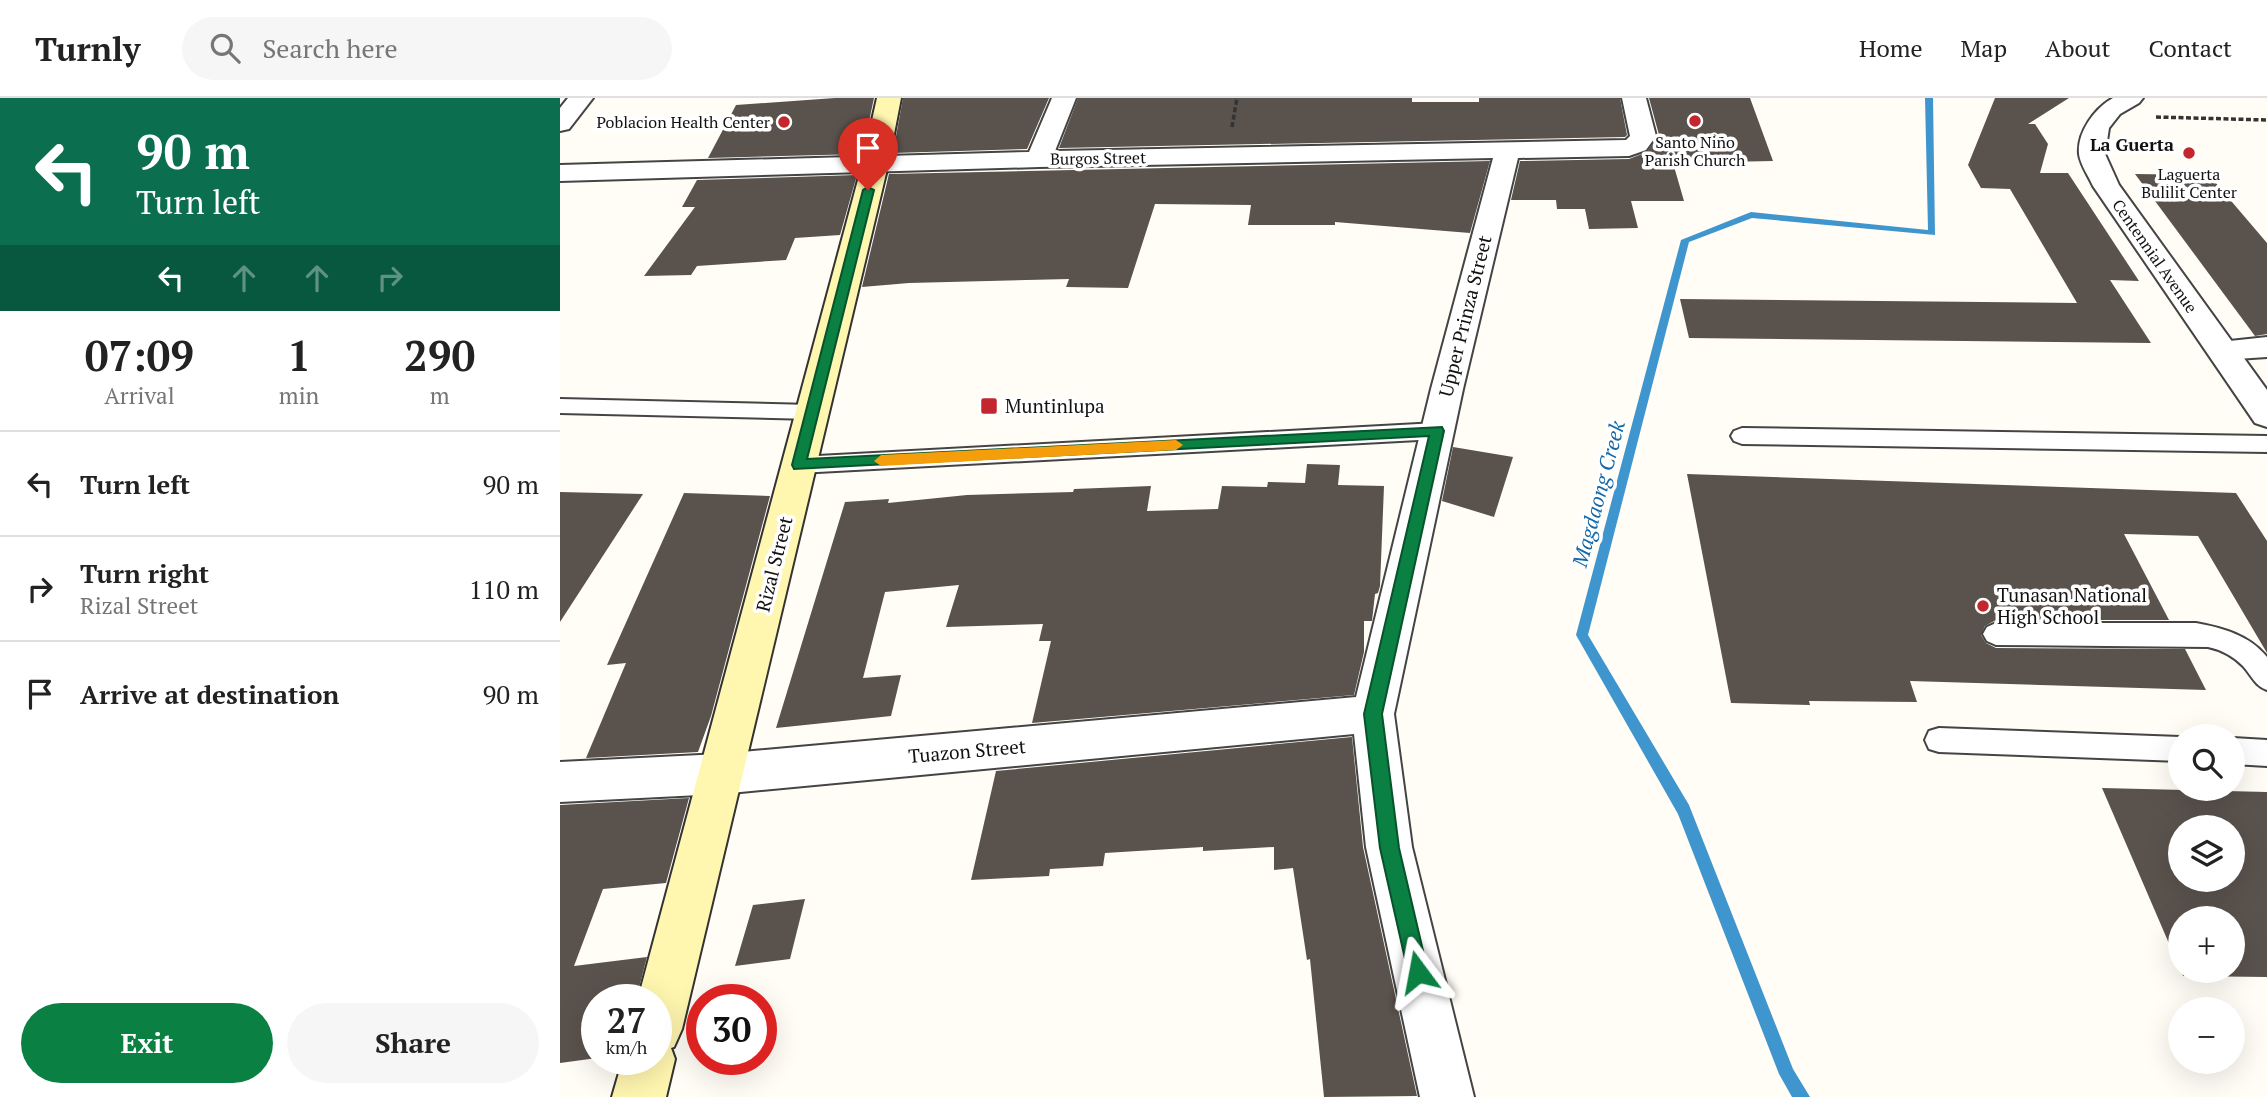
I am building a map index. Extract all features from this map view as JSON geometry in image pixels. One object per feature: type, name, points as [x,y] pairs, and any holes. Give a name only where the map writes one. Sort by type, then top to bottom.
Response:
[{"type":"main road","name":"Rizal Street","points":[[667,984],[875,164],[889,98]]},
{"type":"main road","points":[[639,1097],[645,1075]]},
{"type":"street","points":[[560,124],[581,98]]},
{"type":"street","points":[[1039,159],[1064,98]]},
{"type":"street","name":"Burgos Street","points":[[560,173],[1039,159],[1507,152],[1637,145],[1643,136],[1634,98]]},
{"type":"street","name":"Centennial Avenue","points":[[2121,103],[2098,127],[2092,149],[2106,186],[2267,415]]},
{"type":"street","name":"Upper Prinza Street","points":[[1447,1097],[1389,848],[1373,714],[1437,431],[1507,152]]},
{"type":"street","points":[[2222,350],[2267,347]]},
{"type":"street","name":"Tuazon Street","points":[[560,782],[720,774],[1373,714]]},
{"type":"lane","points":[[560,406],[812,412]]},
{"type":"lane","points":[[799,465],[1437,431]]},
{"type":"lane","points":[[1742,436],[2267,444]]},
{"type":"lane","points":[[1996,634],[2196,634],[2216,637],[2236,643],[2248,652],[2267,679]]},
{"type":"lane","points":[[1939,740],[2168,749]]},
{"type":"lane","points":[[2245,751],[2267,752]]},
{"type":"path","points":[[2121,103],[2162,118],[2267,120]]},
{"type":"building","points":[[874,98],[862,154],[708,158],[736,105]]},
{"type":"building","points":[[903,98],[1049,98],[1027,149],[893,153]]},
{"type":"building","points":[[1078,98],[1412,98],[1412,102],[1479,102],[1479,98],[1620,98],[1627,135],[1059,148]]},
{"type":"building","points":[[1649,98],[1750,98],[1773,161],[1673,163],[1684,201],[1631,201],[1638,228],[1589,229],[1585,209],[1557,209],[1556,200],[1511,200],[1520,161],[1629,159],[1647,152],[1659,135]]},
{"type":"building","points":[[1995,98],[2069,98],[2028,124],[2035,124],[2048,144],[2040,173],[2068,173],[2139,281],[2110,280],[2151,343],[1689,338],[1680,299],[2077,303],[2010,189],[1981,188],[1968,165]]},
{"type":"building","points":[[1490,161],[1470,233],[1335,222],[1335,225],[1248,225],[1251,205],[1155,204],[1128,288],[1066,287],[1069,279],[909,283],[862,287],[889,174]]},
{"type":"building","points":[[2135,174],[2209,175],[2267,243],[2267,334],[2255,336]]},
{"type":"building","points":[[857,175],[840,235],[795,238],[786,260],[697,266],[691,275],[644,276],[695,207],[682,207],[697,180]]},
{"type":"building","points":[[1453,447],[1513,457],[1494,517],[1442,501]]},
{"type":"building","points":[[1307,464],[1340,465],[1338,485],[1384,486],[1380,586],[1375,594],[1372,621],[1364,621],[1364,652],[1354,695],[1032,723],[1051,641],[1039,641],[1043,624],[946,627],[959,585],[885,592],[863,678],[901,675],[891,716],[776,728],[845,502],[889,499],[888,503],[967,495],[1073,492],[1074,489],[1151,486],[1147,511],[1218,509],[1222,486],[1267,487],[1268,482],[1305,483]]},
{"type":"building","points":[[1687,474],[2236,493],[2267,541],[2267,653],[2198,536],[2124,534],[2169,620],[1996,620],[1985,626],[1981,635],[1986,643],[1996,648],[2185,649],[2206,690],[1910,681],[1917,702],[1809,701],[1810,705],[1731,703]]},
{"type":"building","points":[[560,492],[643,494],[560,622]]},
{"type":"building","points":[[684,493],[770,496],[711,716],[698,752],[586,758],[626,663],[607,665]]},
{"type":"building","points":[[1352,737],[1363,847],[1417,1096],[1324,1097],[1310,959],[1307,960],[1293,868],[1274,870],[1274,847],[1203,851],[1203,847],[1105,853],[1103,866],[1050,869],[1049,876],[971,880],[996,771]]},
{"type":"building","points":[[2102,788],[2168,790],[2168,801],[2245,801],[2245,791],[2267,792],[2267,977],[2245,977],[2245,906],[2168,906],[2168,941]]},
{"type":"building","points":[[689,798],[666,883],[603,889],[574,966],[647,957],[640,984],[581,984],[581,1060],[560,1063],[560,805]]},
{"type":"building","points":[[805,899],[790,959],[735,966],[753,905]]},
{"type":"waterway","name":"Magdaong Creek","points":[[1802,1097],[1787,1074],[1684,810],[1582,635],[1685,240],[1751,215],[1932,233],[1929,98]]},
{"type":"slow traffic","points":[[881,461],[1176,445]]},
{"type":"place","name":"Santo Niño Parish Church","points":[[1695,121]]},
{"type":"place","name":"Poblacion Health Center","points":[[784,122]]},
{"type":"place","name":"Laguerta Bulilit Center","points":[[2189,153]]},
{"type":"place","name":"Muntinlupa","points":[[989,406]]},
{"type":"place","name":"Tunasan National High School","points":[[1983,606]]},
{"type":"district","name":"La Guerta","points":[[2132,145]]},
{"type":"route","points":[[868,190],[799,465],[1437,431],[1373,714],[1389,848],[1418,972]]}]
